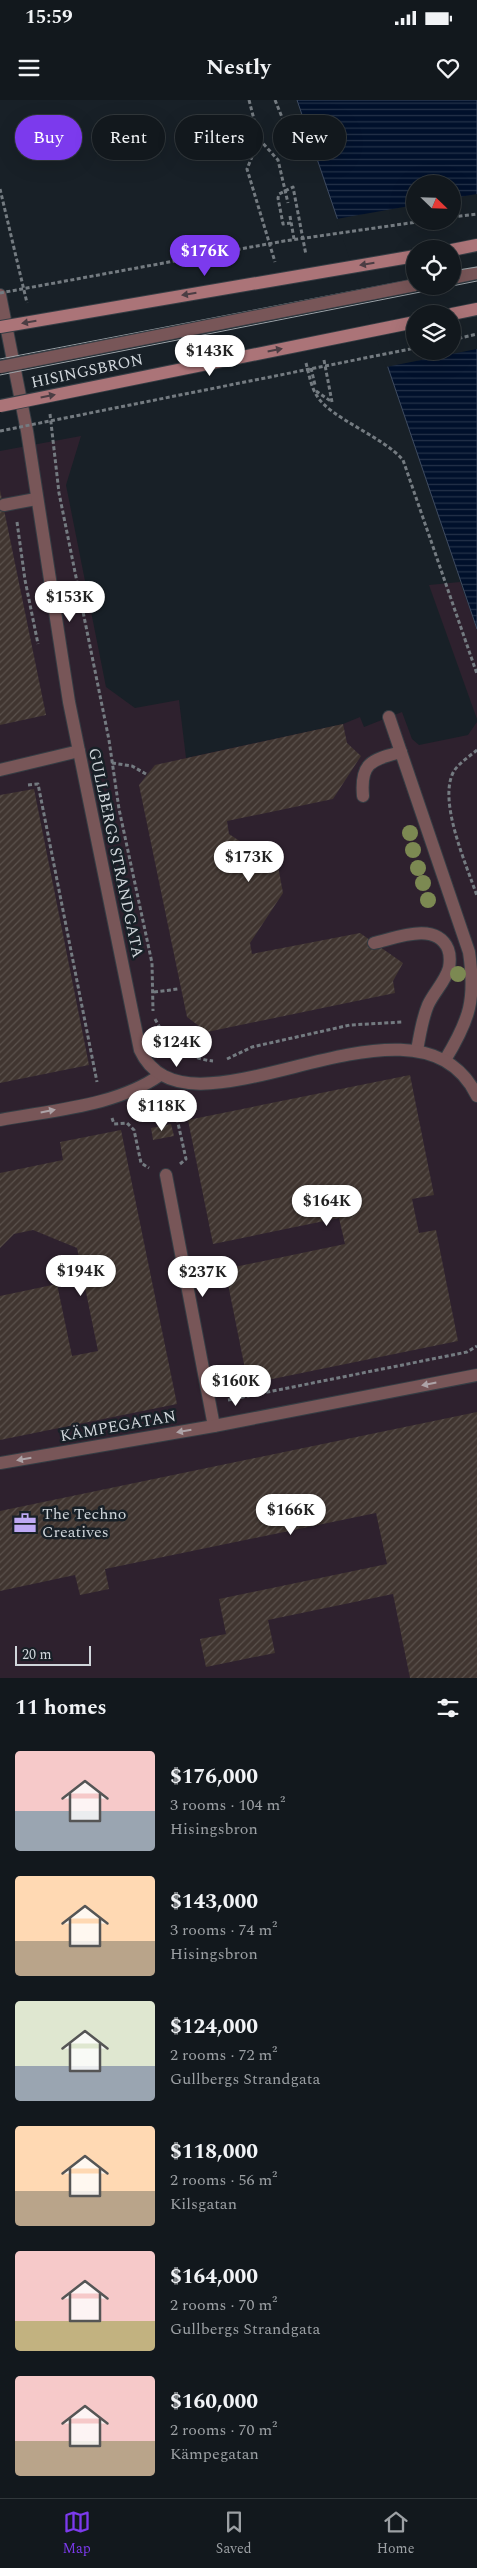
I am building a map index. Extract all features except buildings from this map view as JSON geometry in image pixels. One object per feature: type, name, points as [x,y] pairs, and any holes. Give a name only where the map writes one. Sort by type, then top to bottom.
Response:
[{"type":"main road","points":[[461,248],[477,245]]},
{"type":"main road","points":[[0,327],[406,258]]},
{"type":"main road","points":[[461,312],[477,309]]},
{"type":"main road","name":"HISINGSBRON","points":[[0,406],[406,324]]},
{"type":"street","points":[[461,276],[477,273]]},
{"type":"street","name":"HISINGSBRON","points":[[0,367],[406,287]]},
{"type":"street","name":"GULLBERGS STRANDGATA","points":[[0,294],[27,431],[36,499],[79,751],[140,1050],[146,1064],[160,1075]]},
{"type":"street","points":[[10,504],[36,499]]},
{"type":"street","points":[[389,717],[469,952],[473,980],[470,1010],[446,1060]]},
{"type":"street","points":[[0,770],[79,751]]},
{"type":"street","points":[[363,796],[362,779],[367,766],[379,758],[401,752]]},
{"type":"street","points":[[374,943],[418,933],[433,935],[444,941],[449,953],[449,967],[423,1020],[417,1050]]},
{"type":"street","points":[[0,1120],[104,1100],[136,1091],[160,1075],[176,1082],[221,1081],[380,1049],[417,1050],[446,1060],[465,1078],[477,1096]]},
{"type":"street","points":[[166,1175],[214,1426]]},
{"type":"street","name":"KÄMPEGATAN","points":[[0,1463],[214,1426],[477,1375]]},
{"type":"path","points":[[249,100],[253,115]]},
{"type":"path","points":[[275,100],[281,115]]},
{"type":"path","points":[[263,143],[278,160],[288,204],[286,191]]},
{"type":"path","points":[[251,160],[247,169],[276,268]]},
{"type":"path","points":[[291,223],[284,224],[278,198],[279,194],[293,187],[305,252]]},
{"type":"path","points":[[0,189],[28,307]]},
{"type":"path","points":[[461,216],[477,214]]},
{"type":"path","points":[[290,216],[294,239]]},
{"type":"path","points":[[0,294],[294,239],[406,223]]},
{"type":"path","points":[[461,338],[477,334]]},
{"type":"path","points":[[0,431],[406,350]]},
{"type":"path","points":[[311,368],[317,393],[332,402],[323,357]]},
{"type":"path","points":[[305,362],[317,397],[331,410],[393,448],[403,460],[477,674]]},
{"type":"path","points":[[49,409],[59,493],[112,763],[119,809],[152,963],[153,1016],[162,1033],[192,1057],[215,1062],[229,1059],[252,1046],[350,1024],[423,1020]]},
{"type":"path","points":[[8,426],[10,435]]},
{"type":"path","points":[[10,504],[39,645]]},
{"type":"path","points":[[477,750],[455,770],[450,782],[449,804],[477,896]]},
{"type":"path","points":[[24,786],[38,784],[58,756]]},
{"type":"path","points":[[112,763],[132,766],[146,774]]},
{"type":"path","points":[[38,784],[94,1072],[114,1124],[127,1123],[134,1130],[141,1164],[166,1175],[186,1159],[176,1114],[199,1108]]},
{"type":"path","points":[[154,992],[178,989]]},
{"type":"path","points":[[209,1404],[467,1352],[477,1346]]},
{"type":"shaded area","points":[[81,436],[66,485],[106,687],[135,708],[179,700],[186,758],[343,724],[360,717],[364,727],[402,712],[412,739],[419,745],[468,735],[477,722],[477,1678],[0,1678],[0,451]]},
{"type":"shaded area","points":[[460,582],[477,629],[477,719],[429,585]]},
{"type":"water","points":[[297,100],[477,100],[477,629],[317,160],[346,160],[346,115],[302,115]]},
{"type":"pier","points":[[477,194],[477,349],[461,352],[461,305],[406,305],[406,360],[421,360],[386,367],[336,219],[406,207],[406,230],[461,230],[461,197]]},
{"type":"tram line","points":[[461,270],[477,267]]},
{"type":"tram line","points":[[0,359],[406,281]]},
{"type":"tram line","points":[[461,284],[477,281]]},
{"type":"tram line","points":[[0,375],[406,295]]},
{"type":"place","name":"The Techno Creatives","points":[[25,1523]]}]
